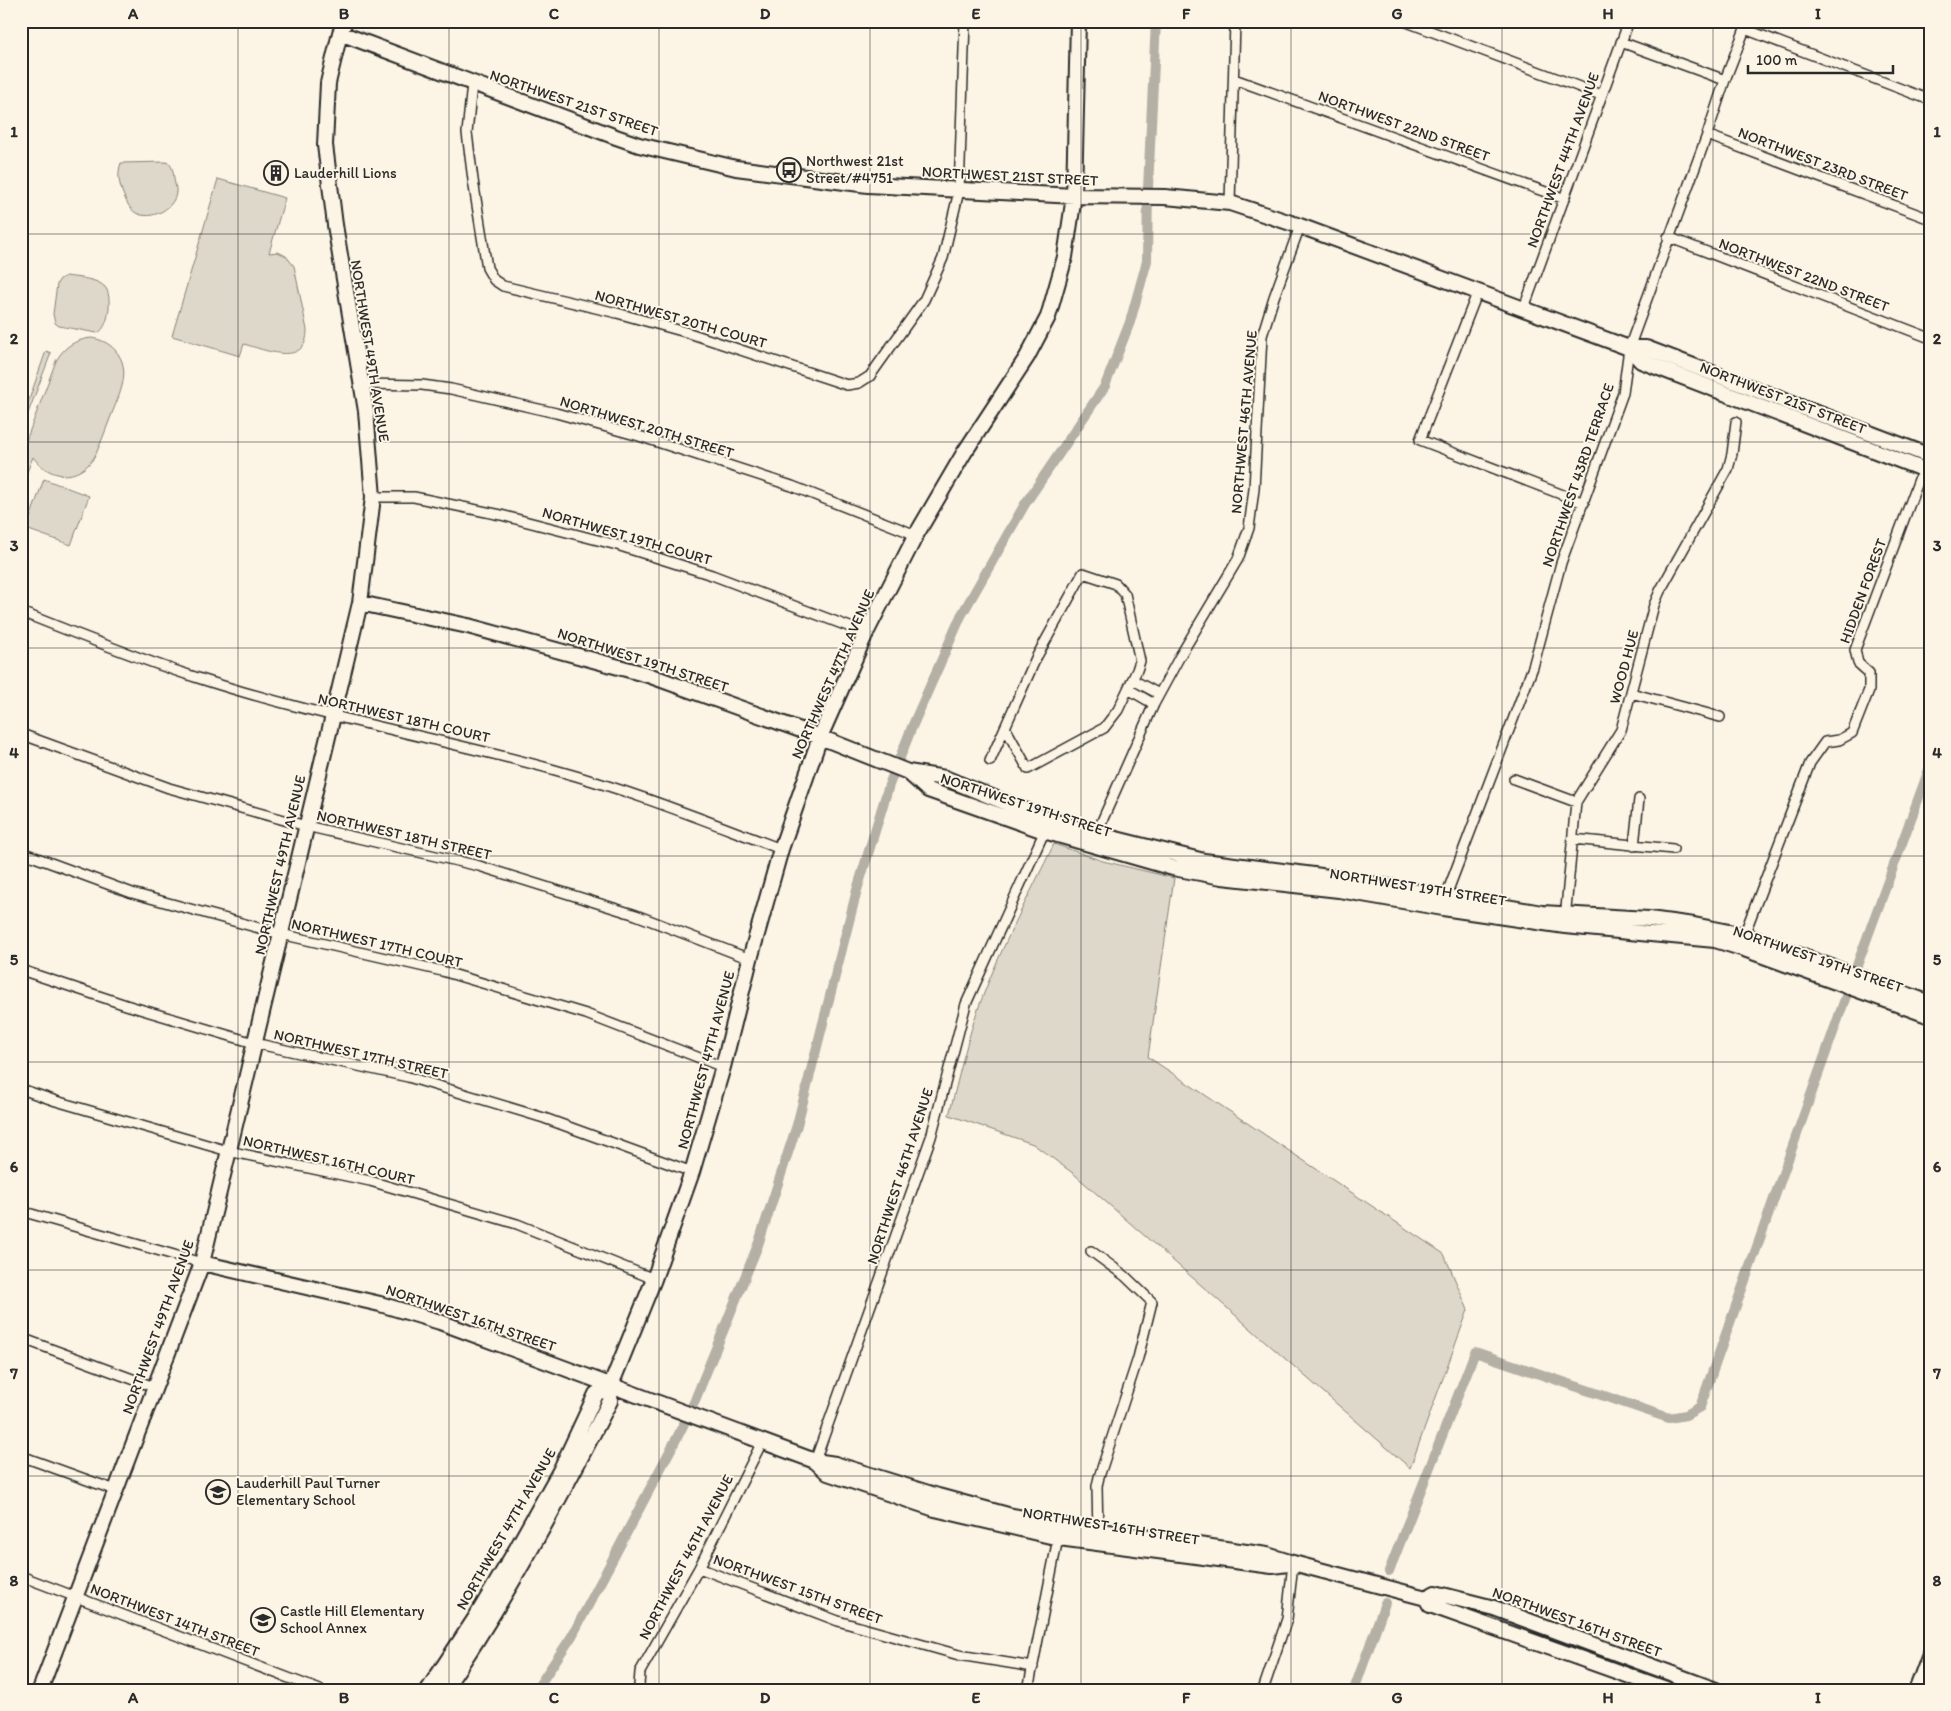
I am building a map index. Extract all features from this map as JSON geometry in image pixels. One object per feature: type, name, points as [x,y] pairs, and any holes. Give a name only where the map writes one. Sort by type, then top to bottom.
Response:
[{"type":"main road","points":[[1917,1690],[1930,1655]]},
{"type":"street","points":[[959,191],[965,21]]},
{"type":"street","name":"NORTHWEST 47TH AVENUE","points":[[428,1690],[451,1667],[529,1555],[566,1474],[610,1401],[611,1385],[654,1279],[692,1172],[723,1067],[750,959],[781,850],[820,737],[866,633],[916,534],[964,453],[1027,357],[1048,317],[1065,257],[1074,196],[1078,21]]},
{"type":"street","points":[[1230,203],[1235,21]]},
{"type":"street","points":[[1404,21],[1602,95]]},
{"type":"street","name":"NORTHWEST 44TH AVENUE","points":[[1524,308],[1629,21]]},
{"type":"street","points":[[1747,25],[1930,100]]},
{"type":"street","name":"NORTHWEST 43RD TERRACE","points":[[1444,903],[1533,667],[1561,564],[1623,393],[1629,348],[1668,237],[1707,135],[1725,80],[1747,25]]},
{"type":"street","name":"NORTHWEST 21ST STREET","points":[[342,27],[472,84],[623,140],[736,168],[868,185],[1074,196],[1165,197],[1230,203],[1300,226],[1629,348],[1646,348],[1929,456]]},
{"type":"street","name":"NORTHWEST 49TH AVENUE","points":[[40,1690],[202,1263],[360,603],[373,497],[362,384],[338,244],[325,145],[328,83],[342,27]]},
{"type":"street","points":[[1621,42],[1725,80]]},
{"type":"street","name":"NORTHWEST 22ND STREET","points":[[1234,79],[1565,199]]},
{"type":"street","name":"NORTHWEST 20TH COURT","points":[[472,84],[468,133],[471,161],[487,268],[494,280],[504,286],[617,313],[690,333],[847,385],[860,383],[870,376],[924,300],[943,258],[959,191]]},
{"type":"street","name":"NORTHWEST 23RD STREET","points":[[1707,135],[1930,219]]},
{"type":"street","name":"NORTHWEST 46TH AVENUE","points":[[1094,839],[1154,704],[1238,559],[1249,528],[1254,489],[1262,336],[1274,296],[1300,226]]},
{"type":"street","name":"NORTHWEST 22ND STREET","points":[[1668,237],[1930,338]]},
{"type":"street","points":[[1478,291],[1420,440],[1584,503]]},
{"type":"street","name":"NORTHWEST 21ST STREET","points":[[1629,348],[1641,361],[1926,471]]},
{"type":"street","name":"NORTHWEST 20TH STREET","points":[[362,384],[422,385],[451,389],[556,413],[639,436],[792,486],[916,534]]},
{"type":"street","name":"WOOD HUE","points":[[1565,921],[1576,802],[1621,730],[1654,605],[1728,469],[1736,422]]},
{"type":"street","name":"HIDDEN FOREST","points":[[1744,936],[1810,763],[1825,742],[1840,740],[1852,733],[1868,690],[1869,673],[1858,663],[1854,650],[1926,471],[1929,456]]},
{"type":"street","name":"NORTHWEST 19TH COURT","points":[[373,497],[414,497],[501,515],[616,545],[712,575],[866,633]]},
{"type":"street","points":[[990,761],[1006,729],[1036,658],[1083,573],[1116,584],[1125,594],[1140,661],[1118,710],[1104,728],[1028,768],[1006,729]]},
{"type":"street","name":"NORTHWEST 19TH STREET","points":[[360,603],[468,626],[648,675],[820,737],[908,772],[945,778],[1047,826],[1094,839],[1173,868],[1203,867],[1337,878],[1444,903],[1714,940],[1831,974],[1871,988],[1930,1003]]},
{"type":"street","name":"NORTHWEST 18TH COURT","points":[[21,612],[198,678],[332,715],[557,770],[655,802],[781,850]]},
{"type":"street","points":[[1133,680],[1159,694]]},
{"type":"street","points":[[1128,689],[1154,704]]},
{"type":"street","points":[[1631,693],[1720,717]]},
{"type":"street","name":"NORTHWEST 18TH STREET","points":[[21,734],[169,788],[306,826],[479,866],[636,915],[750,959]]},
{"type":"street","points":[[1514,779],[1576,802]]},
{"type":"street","points":[[1634,846],[1639,799]]},
{"type":"street","name":"NORTHWEST 46TH AVENUE","points":[[815,1461],[931,1137],[966,1004],[1047,826]]},
{"type":"street","points":[[1573,839],[1673,849]]},
{"type":"street","name":"NORTHWEST 17TH COURT","points":[[21,852],[132,892],[281,934],[442,971],[586,1014],[723,1067]]},
{"type":"street","name":"NORTHWEST 19TH STREET","points":[[1565,921],[1649,919],[1694,925],[1744,936],[1831,974]]},
{"type":"street","name":"NORTHWEST 17TH STREET","points":[[21,970],[126,1005],[254,1043],[418,1080],[544,1118],[692,1172]]},
{"type":"street","name":"NORTHWEST 19TH STREET","points":[[1871,988],[1930,1016]]},
{"type":"street","name":"NORTHWEST 16TH COURT","points":[[21,1088],[56,1101],[228,1151],[370,1181],[516,1224],[654,1279]]},
{"type":"street","name":"NORTHWEST 16TH STREET","points":[[21,1211],[202,1263],[380,1304],[440,1322],[815,1461],[835,1464],[938,1496],[1008,1514],[1059,1531],[1268,1555],[1293,1564],[1426,1598],[1430,1604],[1669,1690]]},
{"type":"street","points":[[1091,1251],[1125,1276],[1152,1302],[1138,1358],[1099,1477],[1097,1486],[1099,1537]]},
{"type":"street","points":[[21,1338],[154,1387]]},
{"type":"street","name":"NORTHWEST 46TH AVENUE","points":[[641,1688],[640,1672],[699,1568],[762,1442]]},
{"type":"street","points":[[21,1456],[115,1490]]},
{"type":"street","points":[[1028,1690],[1059,1531]]},
{"type":"street","points":[[1263,1690],[1287,1619],[1293,1564]]},
{"type":"street","name":"NORTHWEST 15TH STREET","points":[[699,1568],[838,1621],[959,1655],[1033,1667]]},
{"type":"street","name":"NORTHWEST 14TH STREET","points":[[21,1576],[320,1690]]},
{"type":"street","name":"NORTHWEST 16TH STREET","points":[[1426,1598],[1435,1593],[1492,1607],[1693,1686],[1716,1690]]},
{"type":"street","name":"NORTHWEST 47TH AVENUE","points":[[444,1690],[451,1667]]},
{"type":"shaded area","points":[[121,163],[169,163],[173,170],[176,189],[174,199],[161,212],[148,216],[136,213],[131,209],[122,190],[119,175]]},
{"type":"shaded area","points":[[218,179],[285,198],[269,253],[278,252],[286,256],[294,266],[307,330],[305,342],[300,349],[293,353],[273,352],[244,344],[240,356],[172,336]]},
{"type":"shaded area","points":[[66,276],[87,279],[105,287],[109,297],[109,312],[104,326],[97,333],[59,326],[55,323],[53,314],[57,284],[60,279]]},
{"type":"shaded area","points":[[91,338],[110,345],[115,350],[123,366],[124,374],[121,391],[95,456],[81,470],[73,474],[64,475],[48,470],[33,457],[21,487],[21,454],[56,361],[70,345],[79,340]]},
{"type":"shaded area","points":[[46,351],[51,353],[25,421],[22,420]]},
{"type":"shaded area","points":[[44,479],[89,496],[71,545],[26,529]]},
{"type":"shaded area","points":[[1054,844],[1103,861],[1174,878],[1148,1057],[1444,1254],[1468,1310],[1410,1468],[1074,1174],[1033,1144],[949,1115],[967,1043],[981,1001],[1006,941]]},
{"type":"waterway","points":[[536,1690],[572,1636],[681,1430],[758,1245],[797,1125],[857,890],[889,785],[912,727],[961,616],[1025,504],[1105,386],[1130,322],[1147,261],[1148,188],[1156,21]]},
{"type":"waterway","points":[[1389,1571],[1475,1352],[1669,1418],[1686,1415],[1700,1407],[1856,968],[1930,767]]},
{"type":"waterway","points":[[1354,1690],[1385,1603]]},
{"type":"place","name":"Northwest 21st Street/#4751","points":[[789,170]]},
{"type":"place","name":"Lauderhill Lions","points":[[276,173]]},
{"type":"place","name":"Lauderhill Paul Turner Elementary School","points":[[218,1492]]},
{"type":"place","name":"Castle Hill Elementary School Annex","points":[[263,1620]]}]
